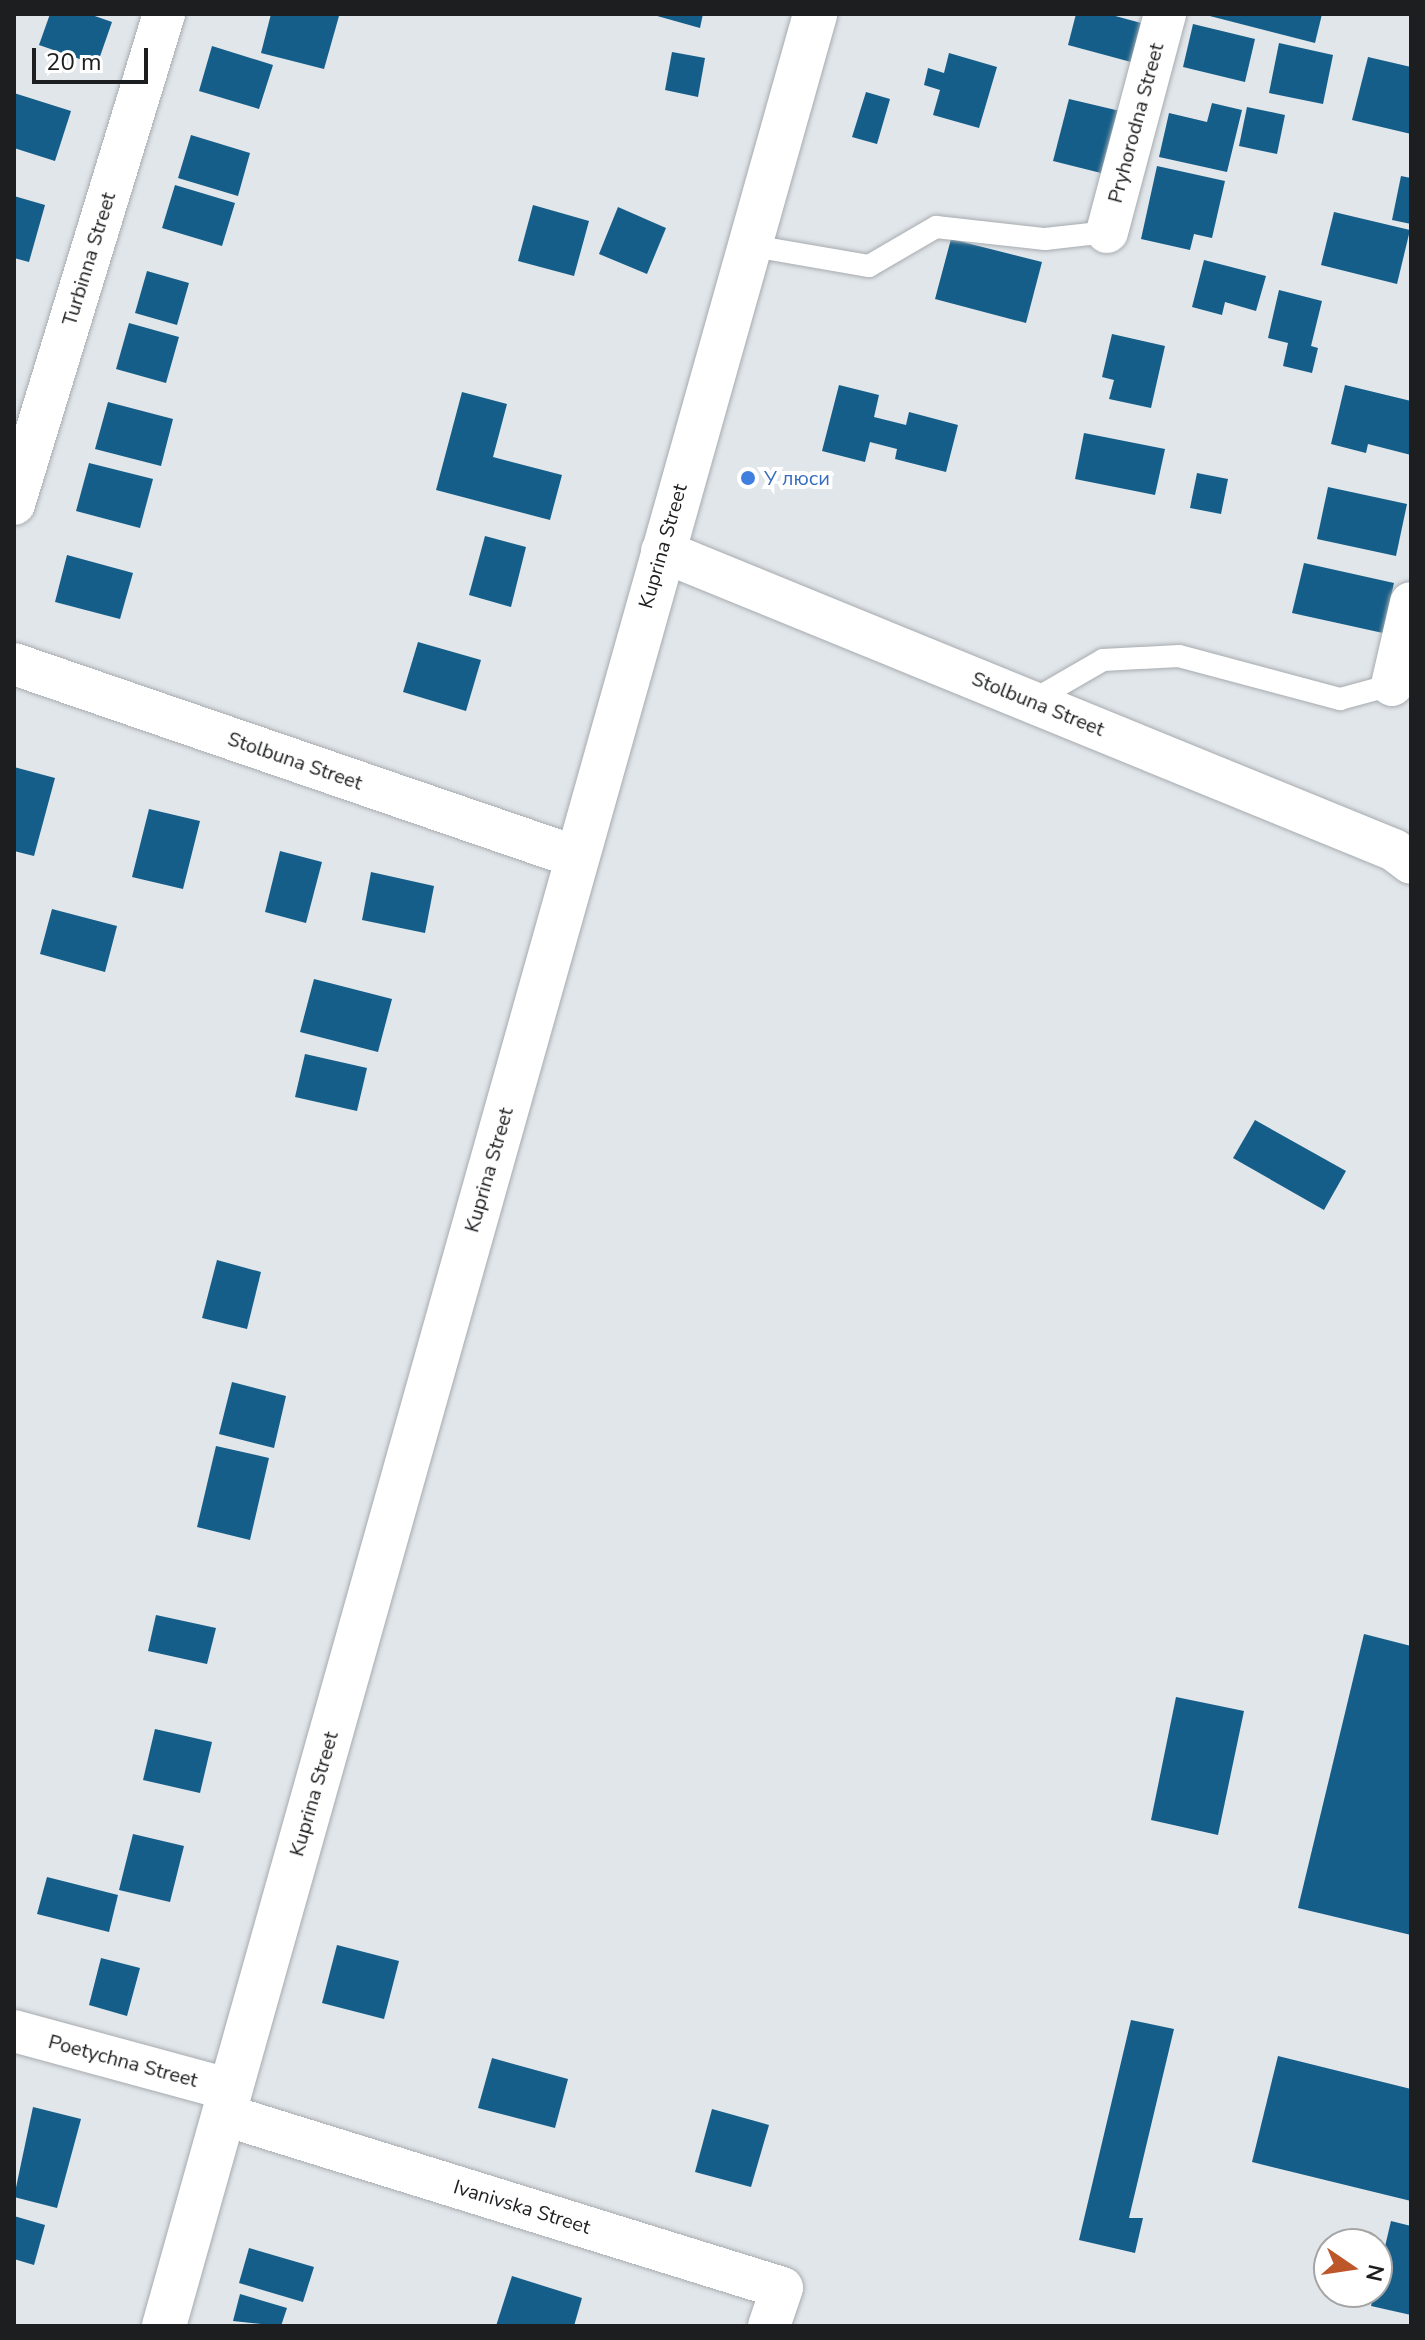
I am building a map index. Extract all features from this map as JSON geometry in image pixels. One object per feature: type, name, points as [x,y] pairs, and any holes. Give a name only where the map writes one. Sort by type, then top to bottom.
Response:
[{"type":"main road","name":"Kuprina Street","points":[[164,2326],[747,245],[815,14]]},
{"type":"street","name":"Turbinna Street","points":[[14,504],[164,14]]},
{"type":"street","name":"Pryhorodna Street","points":[[1107,232],[1165,14]]},
{"type":"street","name":"Stolbuna Street","points":[[662,551],[1394,850],[1411,863]]},
{"type":"street","points":[[1392,685],[1411,603]]},
{"type":"street","name":"Stolbuna Street","points":[[14,664],[576,857]]},
{"type":"street","name":"Poetychna Street","points":[[14,2031],[228,2103]]},
{"type":"street","name":"Ivanivska Street","points":[[228,2103],[782,2288],[769,2326]]},
{"type":"lane","points":[[747,245],[869,266],[936,227],[1045,239],[1107,232]]},
{"type":"lane","points":[[1032,701],[1103,660],[1179,656],[1340,699],[1392,685]]},
{"type":"building","points":[[50,14],[89,14],[112,22],[97,65],[39,45]]},
{"type":"building","points":[[271,14],[339,16],[324,69],[261,53]]},
{"type":"building","points":[[650,14],[703,14],[700,28]]},
{"type":"building","points":[[1076,14],[1108,14],[1141,23],[1131,62],[1068,45]]},
{"type":"building","points":[[1202,14],[1322,14],[1315,43]]},
{"type":"building","points":[[1193,24],[1255,39],[1245,82],[1183,67]]},
{"type":"building","points":[[1279,43],[1333,55],[1323,104],[1269,93]]},
{"type":"building","points":[[212,46],[273,65],[259,109],[199,91]]},
{"type":"building","points":[[672,52],[705,58],[698,97],[665,90]]},
{"type":"building","points":[[949,53],[997,67],[979,128],[933,115],[940,90],[924,85],[928,68],[944,73]]},
{"type":"building","points":[[1368,57],[1411,67],[1411,134],[1352,120]]},
{"type":"building","points":[[866,92],[890,99],[877,144],[852,137]]},
{"type":"building","points":[[14,93],[71,111],[55,161],[14,148]]},
{"type":"building","points":[[1069,99],[1120,111],[1105,174],[1053,161]]},
{"type":"building","points":[[1212,103],[1242,110],[1227,172],[1159,157],[1169,113],[1207,122]]},
{"type":"building","points":[[1247,107],[1285,115],[1277,154],[1239,146]]},
{"type":"building","points":[[191,135],[250,153],[238,196],[178,178]]},
{"type":"building","points":[[1157,166],[1225,181],[1212,238],[1194,234],[1190,250],[1141,239]]},
{"type":"building","points":[[1401,176],[1411,178],[1411,224],[1392,220]]},
{"type":"building","points":[[175,185],[235,203],[222,246],[162,228]]},
{"type":"building","points":[[14,196],[45,205],[29,262],[14,258]]},
{"type":"building","points":[[533,205],[589,221],[574,276],[518,261]]},
{"type":"building","points":[[618,207],[666,228],[647,274],[599,254]]},
{"type":"building","points":[[1334,212],[1410,230],[1397,284],[1321,265]]},
{"type":"building","points":[[951,239],[1042,262],[1026,323],[935,299]]},
{"type":"building","points":[[1204,260],[1266,276],[1256,311],[1225,302],[1222,315],[1192,307]]},
{"type":"building","points":[[147,271],[189,283],[177,325],[135,313]]},
{"type":"building","points":[[1279,290],[1322,301],[1311,346],[1318,348],[1312,373],[1283,366],[1288,343],[1268,338]]},
{"type":"building","points":[[129,323],[179,337],[166,383],[116,369]]},
{"type":"building","points":[[1112,334],[1165,346],[1151,408],[1109,399],[1114,380],[1102,377]]},
{"type":"building","points":[[839,385],[879,395],[874,417],[906,425],[909,412],[958,425],[946,472],[895,459],[897,449],[870,442],[865,462],[822,451]]},
{"type":"building","points":[[1345,385],[1411,401],[1411,455],[1368,444],[1366,453],[1331,444]]},
{"type":"building","points":[[462,392],[507,404],[493,457],[562,475],[550,520],[436,490]]},
{"type":"building","points":[[108,402],[173,419],[161,466],[95,449]]},
{"type":"building","points":[[1084,433],[1165,449],[1155,495],[1075,479]]},
{"type":"building","points":[[89,463],[153,479],[140,528],[76,511]]},
{"type":"building","points":[[1197,473],[1228,479],[1221,514],[1190,508]]},
{"type":"building","points":[[1328,487],[1407,504],[1396,556],[1317,539]]},
{"type":"building","points":[[485,536],[526,547],[511,607],[469,595]]},
{"type":"building","points":[[67,555],[133,573],[120,619],[55,602]]},
{"type":"building","points":[[1304,563],[1394,583],[1383,633],[1292,613]]},
{"type":"building","points":[[418,642],[481,660],[466,711],[403,692]]},
{"type":"building","points":[[14,767],[55,778],[34,856],[14,851]]},
{"type":"building","points":[[149,809],[200,821],[183,889],[132,877]]},
{"type":"building","points":[[280,851],[322,862],[306,923],[265,912]]},
{"type":"building","points":[[371,872],[434,886],[425,933],[362,920]]},
{"type":"building","points":[[52,909],[117,926],[105,972],[40,954]]},
{"type":"building","points":[[314,979],[392,999],[378,1052],[300,1032]]},
{"type":"building","points":[[305,1054],[367,1068],[357,1111],[295,1097]]},
{"type":"building","points":[[1255,1120],[1346,1171],[1324,1210],[1233,1158]]},
{"type":"building","points":[[217,1260],[261,1272],[247,1329],[202,1318]]},
{"type":"building","points":[[232,1382],[286,1396],[274,1448],[219,1434]]},
{"type":"building","points":[[216,1446],[269,1458],[250,1540],[197,1527]]},
{"type":"building","points":[[156,1615],[216,1628],[207,1664],[148,1651]]},
{"type":"building","points":[[1364,1634],[1411,1646],[1411,1935],[1298,1908]]},
{"type":"building","points":[[1176,1697],[1244,1711],[1218,1835],[1151,1820]]},
{"type":"building","points":[[155,1729],[212,1742],[200,1793],[143,1780]]},
{"type":"building","points":[[133,1834],[184,1846],[170,1902],[119,1890]]},
{"type":"building","points":[[47,1877],[118,1895],[109,1932],[37,1914]]},
{"type":"building","points":[[337,1945],[399,1961],[384,2019],[322,2003]]},
{"type":"building","points":[[101,1958],[140,1968],[127,2016],[89,2005]]},
{"type":"building","points":[[1131,2020],[1174,2029],[1129,2218],[1143,2218],[1135,2253],[1079,2240]]},
{"type":"building","points":[[1278,2056],[1411,2089],[1411,2201],[1252,2162]]},
{"type":"building","points":[[492,2058],[568,2079],[555,2128],[478,2108]]},
{"type":"building","points":[[33,2107],[81,2119],[57,2208],[14,2197]]},
{"type":"building","points":[[712,2109],[769,2125],[751,2187],[695,2172]]},
{"type":"building","points":[[14,2216],[45,2225],[34,2265],[14,2259]]},
{"type":"building","points":[[1391,2221],[1411,2226],[1411,2315],[1380,2308],[1393,2308],[1393,2228],[1389,2228]]},
{"type":"building","points":[[249,2248],[314,2267],[303,2302],[239,2283]]},
{"type":"building","points":[[512,2276],[582,2298],[574,2326],[496,2326]]},
{"type":"building","points":[[240,2294],[287,2308],[281,2326],[233,2321]]},
{"type":"place","name":"У люси","points":[[748,478]]}]
